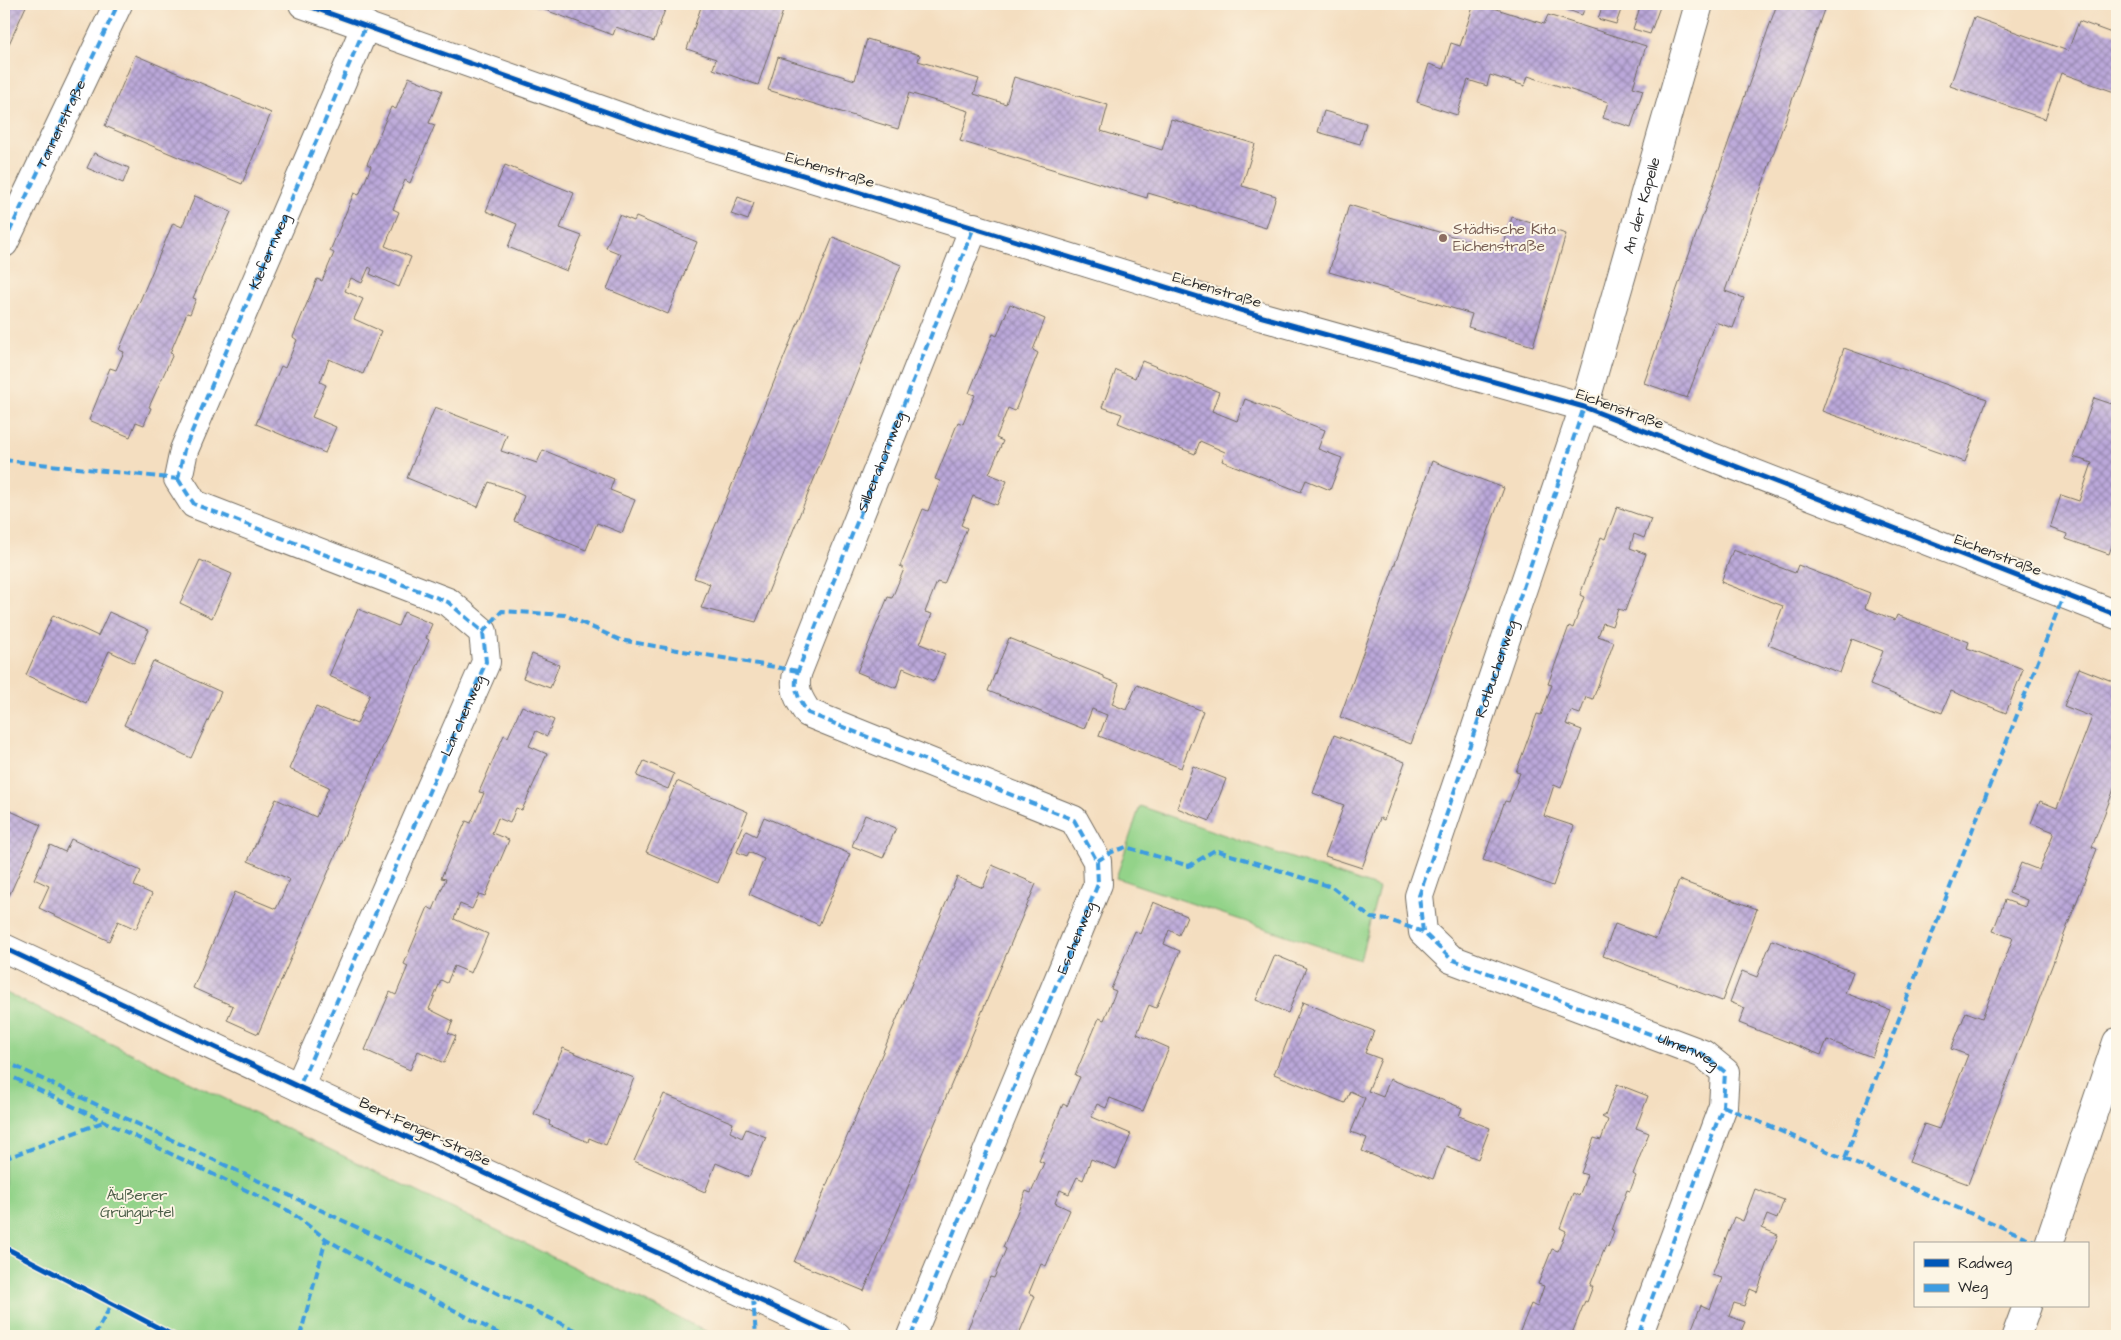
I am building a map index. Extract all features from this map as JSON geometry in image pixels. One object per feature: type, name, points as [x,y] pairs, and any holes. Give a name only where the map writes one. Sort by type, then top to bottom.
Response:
[{"type":"street","name":"Tannenstraße","points":[[4,243],[118,4]]},
{"type":"street","name":"Eichenstraße","points":[[303,4],[666,133],[1263,317],[1584,407],[2117,615]]},
{"type":"street","name":"An der Kapelle","points":[[1584,407],[1699,4]]},
{"type":"street","name":"Kiefernweg","points":[[178,479],[184,450],[366,25]]},
{"type":"street","name":"Silberahornweg","points":[[798,698],[795,680],[798,671],[974,227]]},
{"type":"street","name":"Rotbuchenweg","points":[[1423,932],[1418,896],[1584,407]]},
{"type":"street","name":"Lärchenweg","points":[[178,479],[194,504],[448,602],[483,632],[486,662],[299,1087]]},
{"type":"street","name":"Eschenweg","points":[[798,698],[808,713],[1074,820],[1097,861],[1098,884],[911,1336]]},
{"type":"street","name":"Ulmenweg","points":[[1423,932],[1451,959],[1703,1054],[1725,1072],[1724,1106],[1679,1220],[1638,1336]]},
{"type":"street","name":"Bert-Fenger-Straße","points":[[4,948],[837,1336]]},
{"type":"street","points":[[2050,1242],[2117,1042]]},
{"type":"street","points":[[2016,1336],[2026,1308]]},
{"type":"green space","points":[[1140,806],[1379,888],[1360,960],[1116,878]]},
{"type":"green space","name":"Äußerer Grüngürtel","points":[[4,992],[716,1336],[4,1336]]},
{"type":"building","points":[[4,4],[27,4],[4,55]]},
{"type":"building","points":[[529,4],[667,4],[654,41],[616,27],[613,35]]},
{"type":"building","points":[[702,4],[763,4],[783,11],[758,85],[713,69],[716,59],[687,49]]},
{"type":"building","points":[[1474,4],[1481,4],[1544,24],[1548,15],[1646,46],[1633,87],[1643,90],[1631,127],[1603,118],[1608,102],[1528,76],[1525,86],[1490,75],[1487,86],[1468,80],[1457,115],[1417,102],[1429,64],[1443,69],[1451,43],[1460,46]]},
{"type":"building","points":[[1567,4],[1586,4],[1582,15],[1565,9]]},
{"type":"building","points":[[1603,4],[1623,4],[1616,24],[1598,19]]},
{"type":"building","points":[[1641,4],[1661,4],[1650,34],[1633,29]]},
{"type":"building","points":[[1777,4],[1826,4],[1725,291],[1744,298],[1733,328],[1715,322],[1687,398],[1644,383]]},
{"type":"building","points":[[1974,17],[2068,51],[2079,21],[2117,35],[2117,93],[2061,73],[2045,119],[1950,86]]},
{"type":"building","points":[[867,39],[920,55],[918,61],[979,79],[974,94],[1006,104],[1014,77],[1108,105],[1101,131],[1162,150],[1171,119],[1255,144],[1242,186],[1276,196],[1266,228],[1148,193],[1147,198],[960,141],[969,111],[909,93],[898,129],[768,90],[778,57],[855,80]]},
{"type":"building","points":[[135,55],[271,113],[242,184],[105,126]]},
{"type":"building","points":[[409,77],[442,91],[429,123],[435,125],[410,183],[405,180],[393,209],[399,212],[385,246],[411,257],[399,287],[370,274],[372,269],[369,267],[362,283],[351,278],[345,291],[363,299],[354,319],[381,331],[363,374],[329,359],[320,382],[326,385],[312,417],[336,427],[325,453],[256,424],[281,366],[285,368],[297,340],[293,337],[317,279],[322,281],[334,253],[330,251],[354,193],[359,195],[366,179],[371,166],[367,164],[391,107],[396,109]]},
{"type":"building","points":[[1324,111],[1366,123],[1360,144],[1318,132]]},
{"type":"building","points":[[94,153],[129,168],[123,183],[87,168]]},
{"type":"building","points":[[505,165],[574,193],[560,228],[582,236],[567,271],[508,247],[517,224],[486,211]]},
{"type":"building","points":[[195,196],[231,212],[193,298],[196,299],[190,314],[187,313],[170,353],[173,354],[149,407],[151,408],[144,425],[136,422],[130,437],[89,420],[110,368],[116,370],[124,352],[119,350],[173,223],[182,227]]},
{"type":"building","points":[[738,197],[754,203],[748,220],[731,214]]},
{"type":"building","points":[[1349,205],[1502,251],[1512,217],[1566,234],[1533,346],[1468,327],[1472,314],[1329,272]]},
{"type":"building","points":[[619,215],[634,221],[636,217],[697,242],[668,314],[607,289],[621,254],[606,248]]},
{"type":"building","points":[[833,237],[901,265],[756,622],[701,608],[710,584],[694,578]]},
{"type":"building","points":[[1010,304],[1045,319],[1033,350],[1038,353],[1015,411],[1008,408],[996,438],[1003,441],[989,474],[1007,481],[997,505],[973,496],[961,525],[967,528],[944,584],[937,582],[925,612],[932,614],[920,644],[945,654],[934,681],[903,668],[896,688],[857,672],[888,597],[892,598],[904,569],[900,566],[923,509],[928,511],[940,481],[935,479],[958,422],[963,424],[975,395],[969,393],[993,334],[997,336]]},
{"type":"building","points":[[1844,348],[1987,399],[1965,462],[1822,411]]},
{"type":"building","points":[[1142,361],[1219,392],[1212,411],[1237,421],[1245,399],[1325,430],[1318,449],[1342,458],[1330,490],[1306,480],[1301,492],[1222,461],[1225,452],[1200,441],[1195,454],[1118,423],[1122,414],[1102,407],[1116,370],[1135,378]]},
{"type":"building","points":[[2117,390],[2117,531],[2109,554],[2066,539],[2067,534],[2050,528],[2061,495],[2079,501],[2092,463],[2073,457],[2094,398],[2112,404]]},
{"type":"building","points":[[435,407],[507,435],[501,451],[537,463],[543,450],[614,479],[610,490],[635,500],[622,533],[597,523],[586,550],[514,521],[524,496],[509,489],[489,482],[478,507],[407,478]]},
{"type":"building","points":[[1432,461],[1504,488],[1411,744],[1340,717]]},
{"type":"building","points":[[1617,507],[1651,519],[1644,538],[1634,534],[1630,548],[1646,554],[1625,611],[1618,609],[1612,626],[1603,623],[1598,636],[1614,642],[1593,699],[1586,697],[1580,714],[1571,711],[1566,724],[1582,730],[1561,788],[1554,785],[1544,816],[1574,826],[1553,886],[1483,860],[1505,801],[1509,802],[1520,773],[1516,772],[1537,714],[1541,715],[1552,685],[1548,684],[1569,626],[1573,628],[1584,597],[1580,595],[1601,537],[1605,539]]},
{"type":"building","points":[[1733,550],[1795,573],[1798,565],[1870,593],[1865,608],[1895,620],[1897,615],[1969,642],[1967,648],[2023,669],[2006,713],[1951,691],[1942,713],[1870,685],[1883,651],[1852,639],[1840,673],[1768,645],[1783,606],[1721,582]]},
{"type":"building","points":[[200,560],[232,574],[212,618],[180,603]]},
{"type":"building","points":[[358,609],[398,626],[404,612],[432,624],[426,638],[429,640],[258,1034],[227,1020],[233,1006],[193,988],[235,892],[276,909],[283,894],[289,879],[248,861],[276,799],[316,817],[329,787],[289,769],[316,707],[357,724],[370,694],[329,676]]},
{"type":"building","points":[[109,612],[149,630],[134,663],[109,651],[86,703],[26,675],[53,615],[98,636]]},
{"type":"building","points":[[1009,638],[1104,676],[1104,678],[1119,684],[1112,704],[1126,710],[1137,685],[1203,711],[1181,768],[1099,736],[1107,715],[1092,709],[1084,729],[988,691]]},
{"type":"building","points":[[532,654],[559,665],[550,688],[523,678]]},
{"type":"building","points":[[153,661],[221,692],[191,758],[124,725]]},
{"type":"building","points":[[2079,668],[2117,683],[2117,781],[2092,847],[2097,849],[1968,1184],[1909,1162],[1924,1124],[1939,1129],[1968,1055],[1951,1049],[1966,1012],[1982,1018],[2013,938],[1993,931],[2005,900],[2025,907],[2027,900],[2009,893],[2021,863],[2039,870],[2054,832],[2031,823],[2040,801],[2057,808],[2092,717],[2064,706]]},
{"type":"building","points":[[522,706],[554,720],[547,736],[536,731],[529,746],[547,754],[522,810],[516,808],[510,823],[498,818],[492,833],[509,840],[485,896],[479,894],[472,909],[460,904],[454,919],[488,934],[471,973],[454,966],[447,983],[441,980],[429,1009],[453,1021],[448,1033],[456,1036],[444,1063],[418,1051],[410,1070],[365,1050],[390,992],[396,995],[408,966],[404,964],[428,907],[433,910],[446,879],[441,878],[466,821],[471,823],[484,793],[479,792],[504,735],[508,737]]},
{"type":"building","points":[[1334,735],[1405,762],[1384,820],[1380,818],[1362,868],[1325,856],[1344,805],[1313,793]]},
{"type":"building","points":[[644,761],[674,774],[668,789],[637,776]]},
{"type":"building","points":[[1193,766],[1226,779],[1210,821],[1177,808]]},
{"type":"building","points":[[677,781],[748,812],[718,883],[646,852]]},
{"type":"building","points":[[4,808],[41,825],[9,896],[4,893]]},
{"type":"building","points":[[865,815],[896,828],[883,858],[852,846]]},
{"type":"building","points":[[764,817],[850,854],[819,925],[749,894],[764,859],[749,852],[747,856],[737,852],[746,831],[756,836]]},
{"type":"building","points":[[71,839],[141,871],[134,886],[152,894],[136,929],[118,921],[109,941],[39,908],[49,886],[34,879],[50,845],[65,852]]},
{"type":"building","points":[[992,865],[1036,884],[864,1291],[794,1262],[957,877],[983,888]]},
{"type":"building","points":[[1679,880],[1757,909],[1722,1001],[1603,956],[1615,924],[1656,939]]},
{"type":"building","points":[[1153,902],[1187,916],[1179,935],[1169,930],[1164,944],[1180,951],[1156,1008],[1149,1005],[1137,1034],[1169,1048],[1143,1111],[1110,1098],[1106,1108],[1097,1104],[1091,1117],[1131,1134],[1116,1169],[1091,1159],[1083,1180],[1077,1177],[1069,1194],[1060,1190],[1055,1203],[1070,1210],[1046,1266],[1041,1264],[1029,1293],[1035,1296],[1019,1334],[1026,1336],[965,1335],[990,1277],[994,1278],[1006,1249],[1003,1247],[1026,1191],[1031,1193],[1044,1163],[1039,1161],[1063,1104],[1067,1106],[1080,1077],[1075,1075],[1099,1018],[1104,1020],[1116,991],[1111,989],[1135,931],[1140,934]]},
{"type":"building","points":[[1772,940],[1853,972],[1845,993],[1890,1010],[1872,1057],[1827,1040],[1821,1055],[1739,1023],[1745,1008],[1730,1002],[1742,971],[1757,977]]},
{"type":"building","points":[[1275,955],[1306,968],[1288,1013],[1256,1000]]},
{"type":"building","points":[[1303,1002],[1374,1031],[1365,1053],[1381,1059],[1368,1091],[1383,1097],[1390,1079],[1462,1108],[1459,1116],[1490,1128],[1478,1159],[1446,1146],[1433,1179],[1362,1151],[1367,1138],[1351,1132],[1365,1098],[1350,1091],[1345,1103],[1274,1074]]},
{"type":"building","points":[[563,1048],[634,1078],[606,1145],[589,1138],[588,1142],[549,1125],[550,1121],[534,1114]]},
{"type":"building","points":[[1617,1084],[1648,1096],[1636,1128],[1649,1133],[1633,1174],[1636,1176],[1630,1191],[1627,1190],[1612,1230],[1614,1231],[1608,1247],[1606,1245],[1590,1286],[1593,1286],[1587,1302],[1585,1301],[1571,1336],[1518,1336],[1531,1304],[1537,1307],[1544,1286],[1538,1284],[1552,1249],[1558,1251],[1566,1231],[1560,1228],[1573,1193],[1579,1196],[1587,1175],[1581,1173],[1594,1138],[1601,1140],[1608,1120],[1602,1117],[1605,1116]]},
{"type":"building","points":[[664,1094],[733,1123],[730,1132],[742,1138],[746,1129],[766,1137],[749,1177],[716,1163],[705,1192],[634,1161]]},
{"type":"building","points":[[1755,1189],[1784,1200],[1777,1219],[1767,1215],[1762,1228],[1778,1235],[1757,1292],[1750,1289],[1744,1306],[1734,1303],[1729,1316],[1745,1322],[1739,1336],[1689,1336],[1701,1305],[1710,1309],[1722,1278],[1712,1275],[1734,1217],[1743,1221]]},
{"type":"marked path","points":[[4,243],[118,4]]},
{"type":"marked path","points":[[178,479],[184,450],[366,25]]},
{"type":"marked path","points":[[911,1336],[1098,884],[1097,861],[1074,820],[808,713],[799,698],[796,688],[798,671],[974,227]]},
{"type":"marked path","points":[[1423,932],[1419,896],[1584,407]]},
{"type":"marked path","points":[[4,460],[178,479]]},
{"type":"marked path","points":[[178,479],[194,504],[448,602],[483,632],[486,662],[299,1087]]},
{"type":"marked path","points":[[1845,1158],[2064,594]]},
{"type":"marked path","points":[[483,632],[502,611],[565,615],[620,640],[798,671]]},
{"type":"marked path","points":[[1097,861],[1112,852],[1126,847],[1189,866],[1215,850],[1332,887],[1371,918],[1389,920],[1423,932],[1451,959],[1703,1054],[1725,1072],[1723,1106],[1638,1336]]},
{"type":"marked path","points":[[4,1061],[588,1336]]},
{"type":"marked path","points":[[4,1073],[289,1211],[326,1239],[380,1271],[503,1336]]},
{"type":"marked path","points":[[1723,1106],[2036,1242]]},
{"type":"marked path","points":[[4,1159],[106,1121]]},
{"type":"marked path","points":[[300,1336],[326,1239]]},
{"type":"marked path","points":[[753,1298],[756,1336]]},
{"type":"marked path","points":[[94,1336],[112,1304]]},
{"type":"cycle path","points":[[303,4],[666,133],[1263,317],[1584,407],[2117,615]]},
{"type":"cycle path","points":[[4,948],[837,1336]]},
{"type":"cycle path","points":[[4,1247],[174,1336]]},
{"type":"place","name":"Städtische Kita Eichenstraße","points":[[1443,238]]}]
